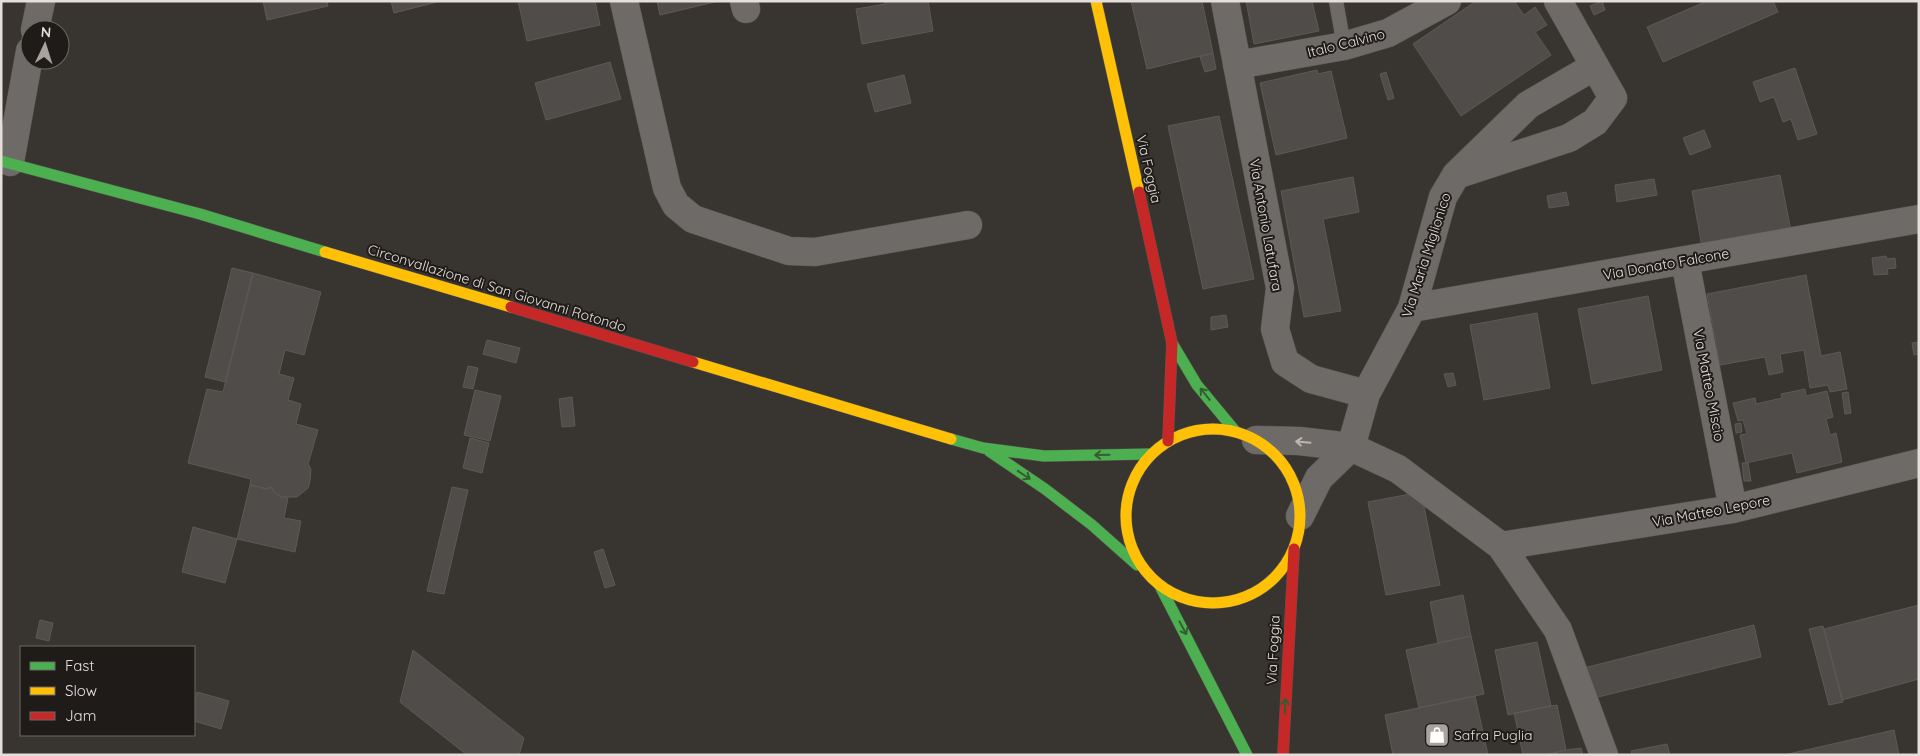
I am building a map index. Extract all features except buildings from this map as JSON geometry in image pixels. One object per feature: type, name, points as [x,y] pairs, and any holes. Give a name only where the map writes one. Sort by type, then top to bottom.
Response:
[{"type":"main road","name":"Via Foggia","points":[[1096,1],[1172,343],[1168,441]]},
{"type":"main road","name":"Circonvallazione di San Giovanni Rotondo","points":[[6,161],[210,217],[750,380],[983,448],[1044,456],[1151,454]]},
{"type":"main road","name":"Via Foggia","points":[[1160,586],[1183,598],[1210,603],[1236,600],[1261,589],[1280,571],[1294,548],[1299,532],[1300,516],[1297,494],[1288,472],[1274,454],[1246,436],[1197,385],[1172,343]]},
{"type":"main road","name":"Via Foggia","points":[[1246,436],[1212,429],[1189,432],[1168,441],[1151,454],[1136,475],[1127,500],[1126,525],[1132,550],[1146,572],[1160,586],[1247,755]]},
{"type":"main road","name":"Circonvallazione di San Giovanni Rotondo","points":[[983,448],[1045,489],[1092,524],[1146,572]]},
{"type":"main road","name":"Via Foggia","points":[[1283,755],[1294,548]]},
{"type":"street","points":[[37,20],[41,1]]},
{"type":"street","points":[[624,1],[667,188],[676,205],[694,219],[788,251],[815,252],[968,224]]},
{"type":"street","name":"Via Antonio Latufara","points":[[1225,1],[1280,288],[1275,329],[1284,362],[1311,379],[1366,394]]},
{"type":"street","name":"Italo Calvino","points":[[1238,65],[1344,46],[1388,33],[1447,1]]},
{"type":"street","points":[[1456,174],[1569,138],[1595,122],[1613,98],[1558,1]]},
{"type":"street","name":"Via Maria Miglionico","points":[[1351,447],[1366,394],[1412,308],[1443,197],[1456,174],[1528,105],[1595,66]]},
{"type":"street","points":[[6,161],[26,70]]},
{"type":"street","name":"Via Donato Falcone","points":[[1412,308],[1919,219]]},
{"type":"street","name":"Via Matteo Miscio","points":[[1685,261],[1733,509]]},
{"type":"street","points":[[1246,436],[1351,447],[1398,469],[1502,546],[1558,630],[1604,755]]},
{"type":"street","points":[[1300,516],[1319,478],[1351,447]]},
{"type":"street","name":"Via Matteo Lepore","points":[[1502,546],[1733,509],[1919,463]]},
{"type":"lane","points":[[1336,1],[1344,46]]},
{"type":"traffic: fast","points":[[1,161],[200,214],[325,252]]},
{"type":"traffic: fast","points":[[1172,343],[1197,385],[1236,432]]},
{"type":"traffic: fast","points":[[951,439],[983,448],[1044,456],[1151,454]]},
{"type":"traffic: fast","points":[[989,451],[1045,489],[1092,525],[1137,565]]},
{"type":"traffic: fast","points":[[1160,586],[1247,755]]},
{"type":"traffic: slow","points":[[1096,1],[1139,192]]},
{"type":"traffic: slow","points":[[325,252],[511,307]]},
{"type":"traffic: slow","points":[[693,362],[951,439]]},
{"type":"traffic: slow","points":[[1213,429],[1230,431],[1254,439],[1280,461],[1290,475],[1296,491],[1300,516],[1298,533],[1290,557],[1268,583],[1254,593],[1238,599],[1213,603],[1196,601],[1172,593],[1146,571],[1136,557],[1130,541],[1126,516],[1128,499],[1136,475],[1158,449],[1172,439],[1188,433],[1213,429]]},
{"type":"traffic: jam","points":[[1139,192],[1172,343],[1168,441]]},
{"type":"traffic: jam","points":[[511,307],[693,362]]},
{"type":"traffic: jam","points":[[1283,755],[1294,549]]},
{"type":"place","name":"Safra Puglia","points":[[1437,735]]}]
